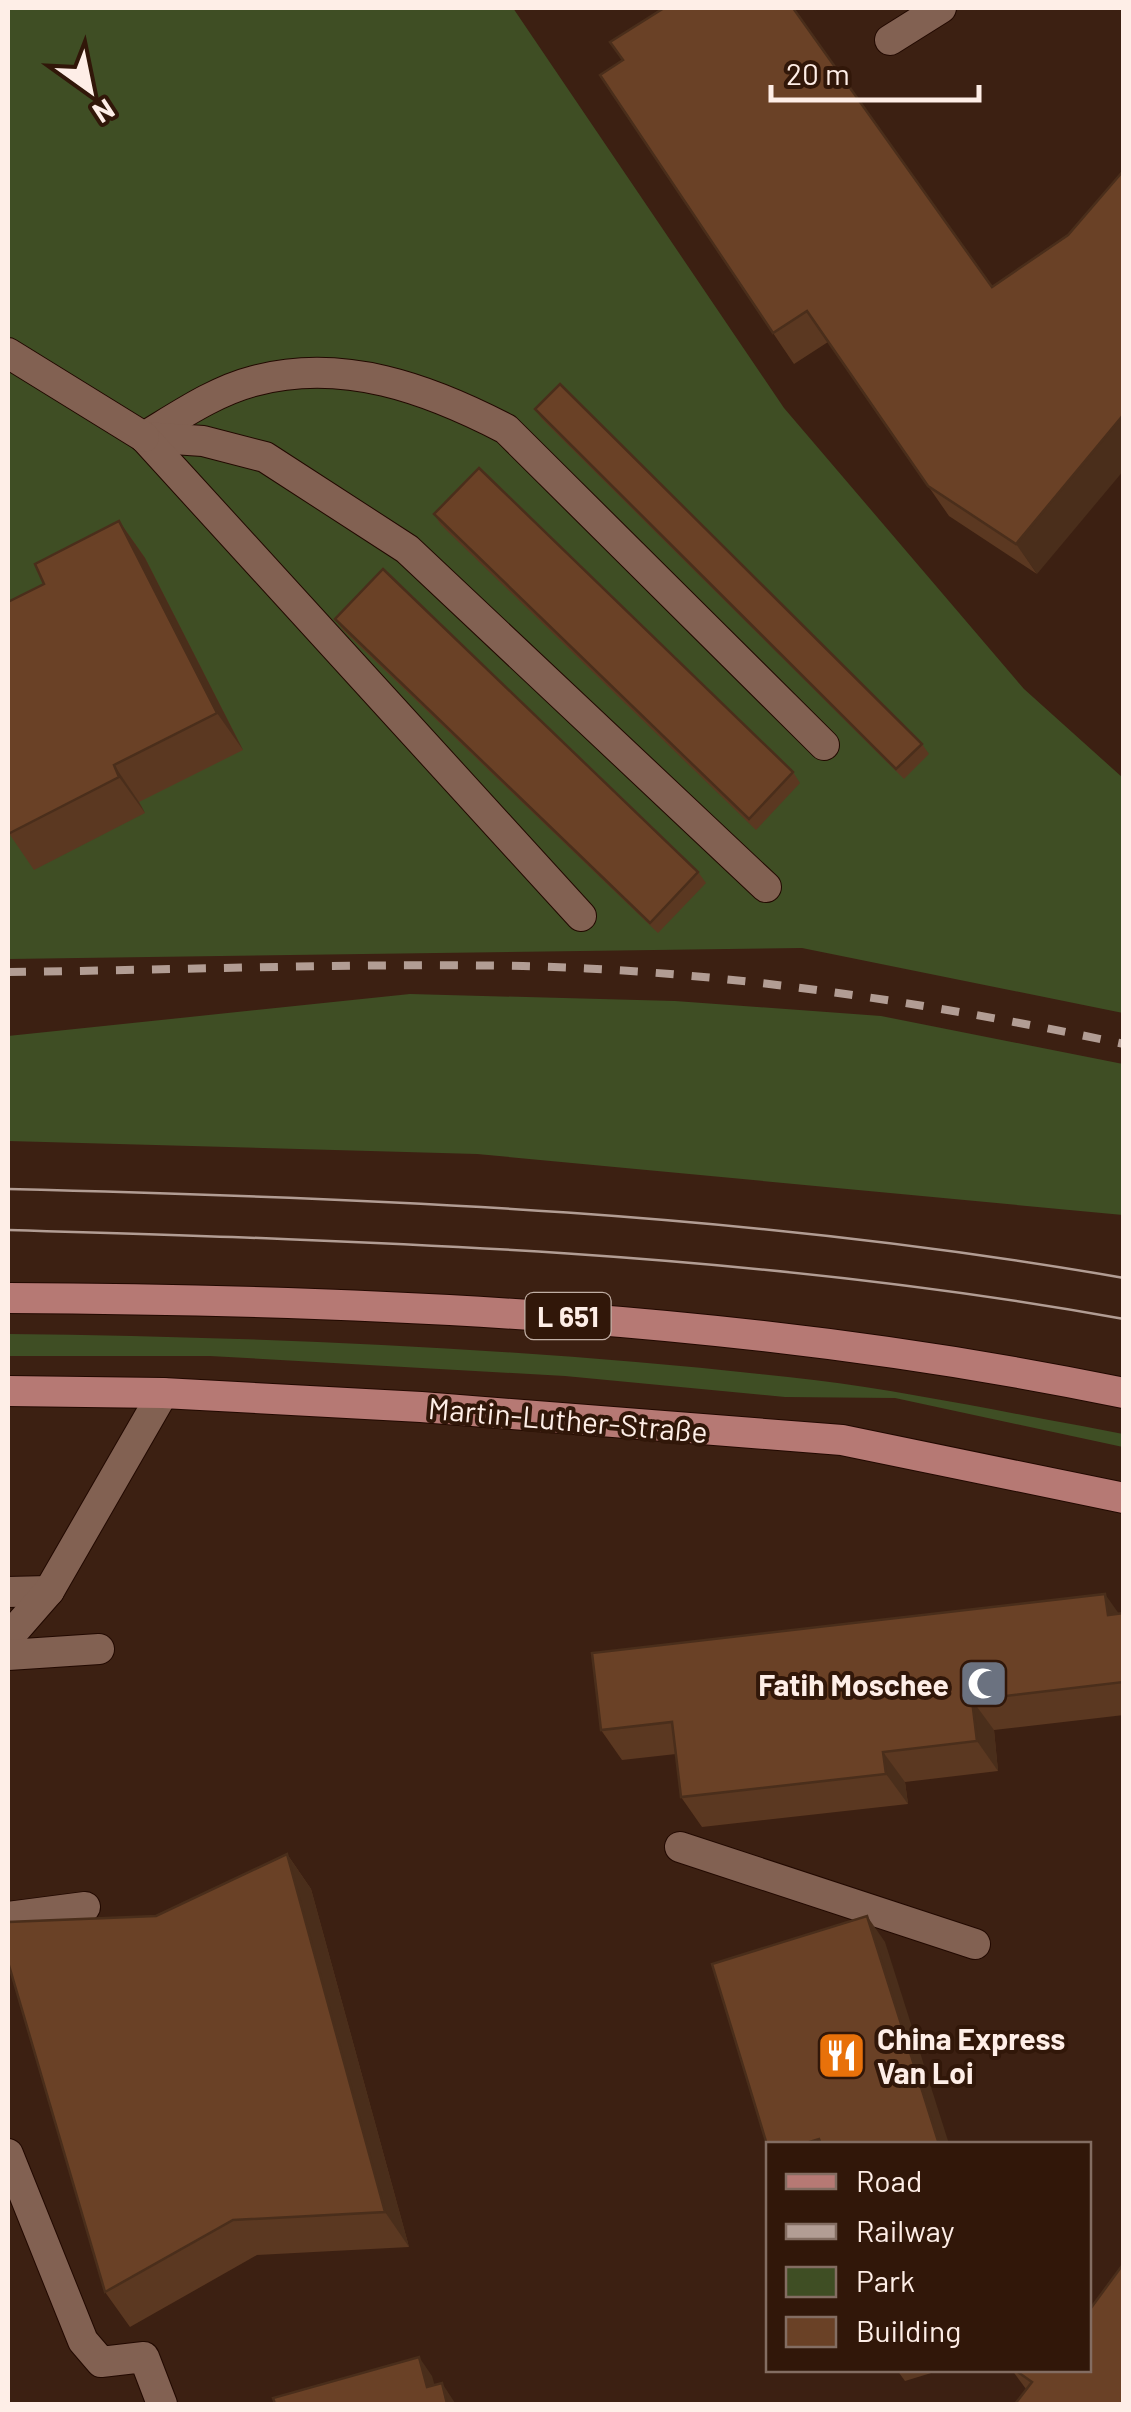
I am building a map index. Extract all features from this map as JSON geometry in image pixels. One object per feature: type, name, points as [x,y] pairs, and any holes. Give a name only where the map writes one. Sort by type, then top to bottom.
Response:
[{"type":"main road","name":"L 651","points":[[8,1298],[360,1304],[572,1316],[797,1339],[1124,1393]]},
{"type":"main road","name":"Martin-Luther-Straße","points":[[8,1391],[163,1393],[421,1407],[842,1440],[1124,1498]]},
{"type":"street","points":[[890,40],[941,8]]},
{"type":"street","points":[[8,354],[144,437],[581,916]]},
{"type":"street","points":[[144,437],[195,405],[255,380],[311,374],[372,376],[446,398],[506,429],[824,744]]},
{"type":"street","points":[[144,437],[203,442],[265,458],[407,549],[766,886]]},
{"type":"street","points":[[8,1638],[49,1591],[163,1393]]},
{"type":"street","points":[[8,1592],[49,1591]]},
{"type":"street","points":[[8,1655],[99,1649]]},
{"type":"street","points":[[680,1847],[975,1944]]},
{"type":"street","points":[[8,1916],[85,1907]]},
{"type":"street","points":[[8,2154],[83,2341],[101,2362],[144,2358],[162,2404]]},
{"type":"green space","points":[[8,8],[513,8],[784,408],[1024,689],[1123,778],[1123,1013],[802,948],[8,959]]},
{"type":"green space","points":[[410,994],[675,1001],[881,1016],[1123,1064],[1123,1215],[477,1154],[8,1141],[8,1036]]},
{"type":"green space","points":[[8,1334],[411,1346],[713,1369],[881,1390],[1082,1426],[1123,1434],[1123,1447],[895,1398],[785,1397],[565,1376],[210,1356],[8,1356]]},
{"type":"building","points":[[664,8],[793,8],[992,287],[1068,235],[1124,170],[1124,414],[1016,544],[928,486],[807,311],[773,333],[600,75],[623,60],[610,42]]},
{"type":"building","points":[[560,384],[922,744],[896,769],[535,409]]},
{"type":"building","points":[[479,468],[793,772],[749,819],[434,514]]},
{"type":"building","points":[[119,521],[217,713],[114,765],[119,777],[8,834],[8,602],[44,584],[35,564]]},
{"type":"building","points":[[383,569],[698,872],[650,923],[335,619]]},
{"type":"building","points":[[1105,1594],[1108,1615],[1124,1613],[1124,1682],[972,1700],[977,1741],[883,1752],[886,1774],[681,1797],[672,1722],[601,1730],[592,1653]]},
{"type":"building","points":[[287,1854],[385,2212],[233,2220],[105,2292],[8,1962],[8,1922],[156,1916]]},
{"type":"building","points":[[867,1916],[938,2142],[766,2142],[712,1964]]},
{"type":"building","points":[[1124,2263],[1124,2404],[1015,2404],[1032,2382],[1018,2372],[1091,2372],[1091,2308]]},
{"type":"building","points":[[419,2357],[427,2387],[442,2383],[447,2404],[275,2404],[273,2398]]},
{"type":"tram line","points":[[8,1189],[567,1212],[846,1238],[1124,1278]]},
{"type":"tram line","points":[[8,1230],[428,1245],[707,1264],[985,1296],[1124,1319]]},
{"type":"railway","points":[[8,972],[394,965],[599,969],[825,991],[1124,1044]]},
{"type":"place","name":"Fatih Moschee","points":[[984,1684]]},
{"type":"place","name":"China Express Van Loi","points":[[842,2055]]}]
